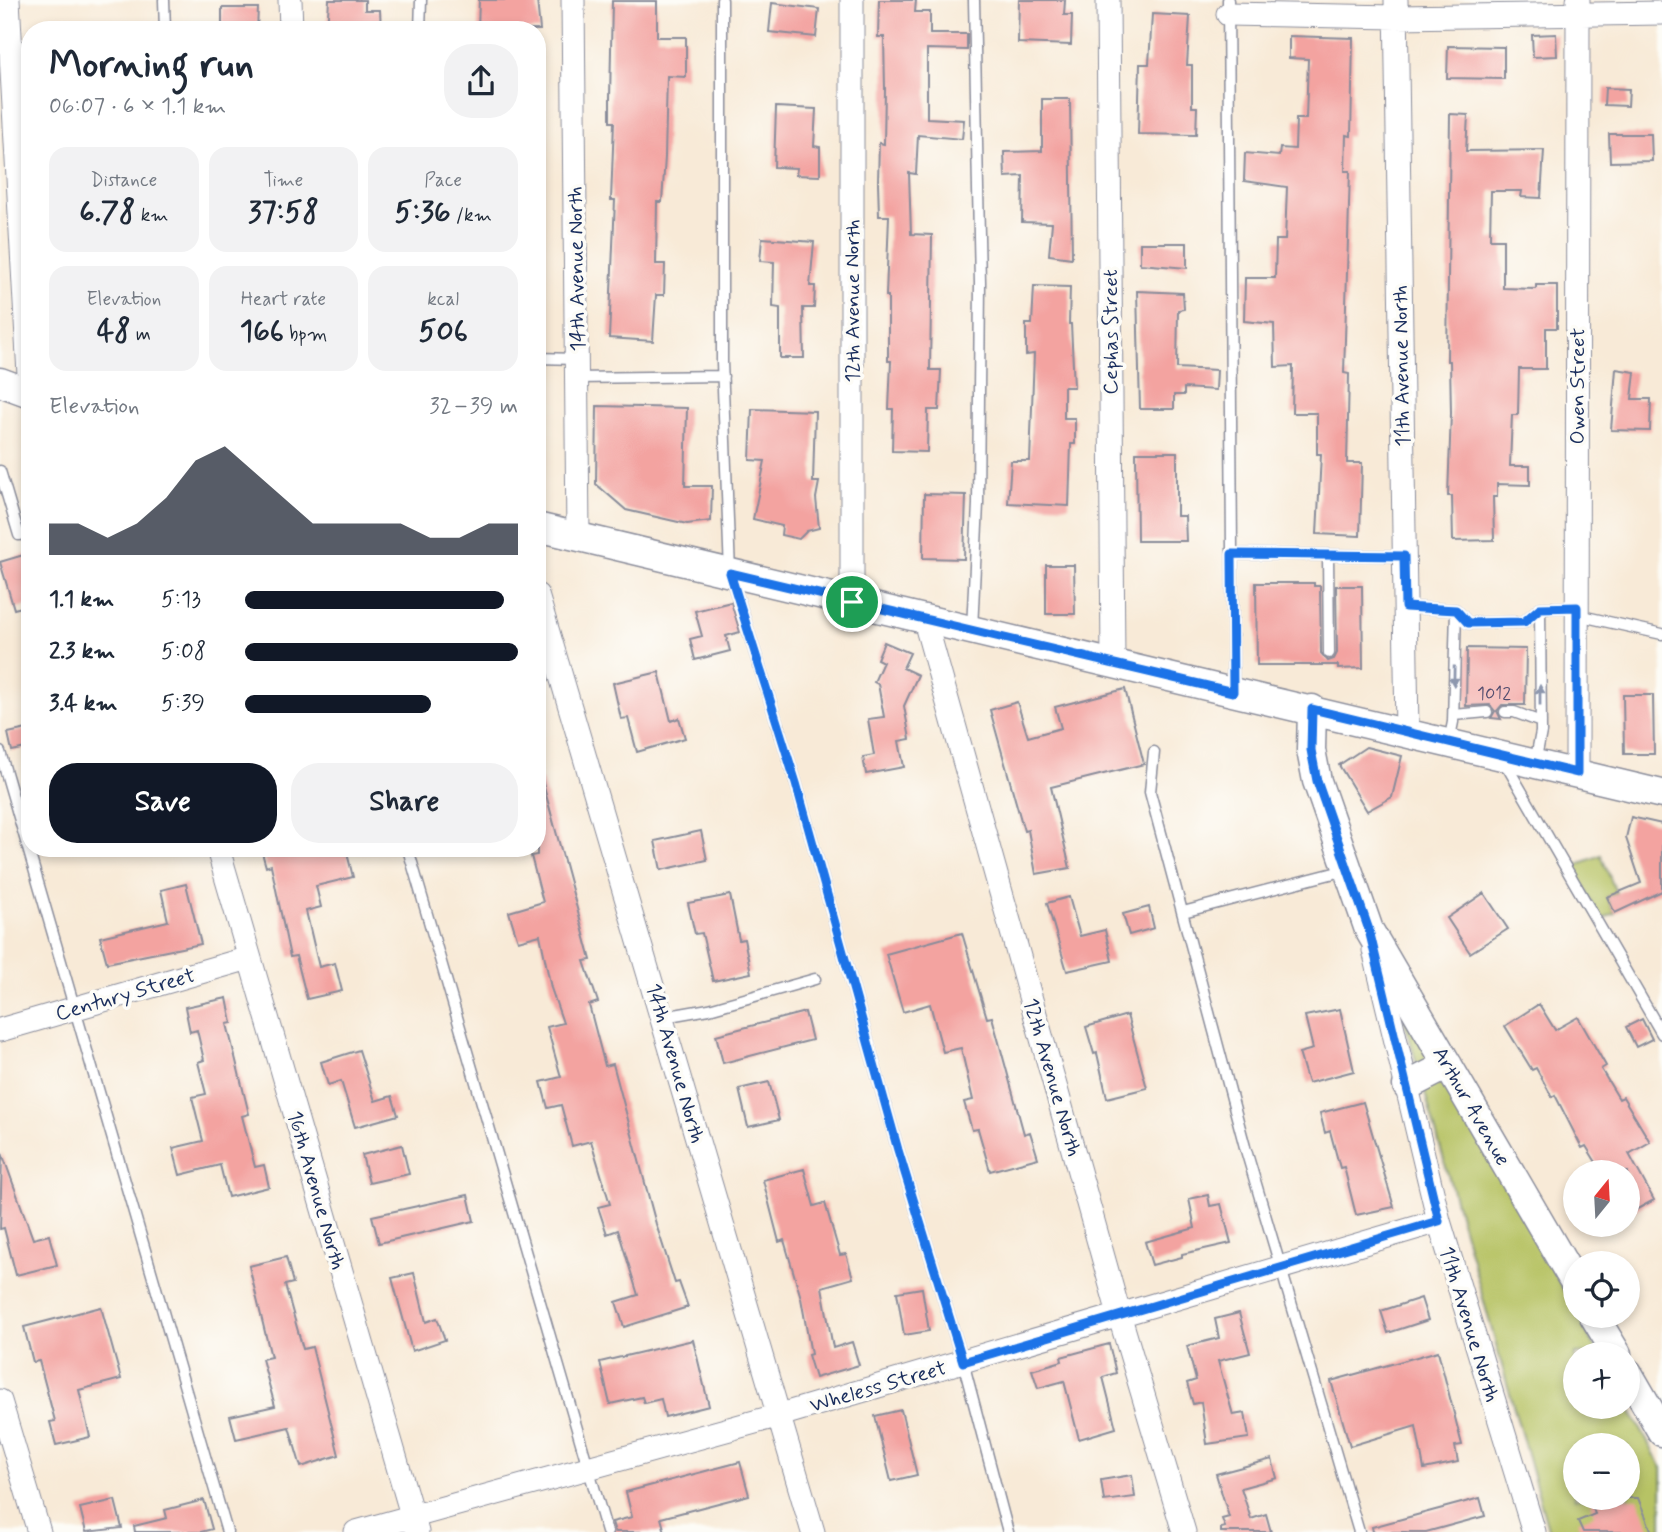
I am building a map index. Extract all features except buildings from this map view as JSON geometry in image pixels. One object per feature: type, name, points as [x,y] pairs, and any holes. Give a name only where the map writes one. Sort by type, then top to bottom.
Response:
[{"type":"street","points":[[8,0],[21,187]]},
{"type":"street","points":[[290,0],[291,21]]},
{"type":"street","name":"14th Avenue North","points":[[573,0],[578,537]]},
{"type":"street","name":"12th Avenue North","points":[[852,0],[852,602]]},
{"type":"street","name":"Cephas Street","points":[[1108,0],[1113,663]]},
{"type":"street","points":[[1228,7],[1396,9],[1578,6],[1662,13]]},
{"type":"street","name":"Owen Street","points":[[1577,773],[1578,6]]},
{"type":"street","name":"11th Avenue North","points":[[1396,9],[1407,733]]},
{"type":"street","points":[[0,382],[21,390]]},
{"type":"street","points":[[546,529],[1407,733],[1451,729],[1501,755],[1662,794]]},
{"type":"street","name":"12th Avenue North","points":[[925,621],[1119,1314],[1184,1532]]},
{"type":"street","name":"14th Avenue North","points":[[546,637],[663,1017],[813,1532]]},
{"type":"street","name":"11th Avenue North","points":[[1312,709],[1311,750],[1317,781],[1369,930],[1439,1221],[1534,1532]]},
{"type":"street","name":"16th Avenue North","points":[[220,857],[415,1524]]},
{"type":"street","name":"Arthur Avenue","points":[[1369,930],[1563,1262]]},
{"type":"street","name":"Century Street","points":[[0,1030],[250,958]]},
{"type":"street","points":[[1407,1086],[1448,1065]]},
{"type":"street","name":"Wheless Street","points":[[356,1532],[415,1524],[589,1467],[780,1415],[1439,1221]]},
{"type":"street","points":[[1640,1394],[1662,1432]]},
{"type":"street","points":[[0,1401],[39,1532]]},
{"type":"lane","points":[[164,0],[165,21]]},
{"type":"lane","points":[[420,21],[421,0]]},
{"type":"lane","points":[[722,0],[723,376],[730,573],[796,783],[898,1150],[963,1362],[1008,1532]]},
{"type":"lane","points":[[972,632],[978,504],[980,297],[974,0]]},
{"type":"lane","points":[[1228,7],[1233,692]]},
{"type":"lane","points":[[546,361],[576,369],[723,376]]},
{"type":"lane","points":[[0,471],[21,535]]},
{"type":"lane","points":[[1232,554],[1404,556]]},
{"type":"lane","points":[[1328,555],[1329,653]]},
{"type":"lane","points":[[1405,607],[1456,610],[1468,623],[1524,622],[1540,608],[1577,611],[1662,634]]},
{"type":"lane","points":[[1535,763],[1541,722],[1540,608]]},
{"type":"lane","points":[[1456,610],[1451,729],[1487,712]]},
{"type":"lane","points":[[1505,712],[1514,712],[1541,722]]},
{"type":"lane","points":[[0,752],[21,825]]},
{"type":"lane","points":[[1154,752],[1150,792],[1245,1147],[1359,1532]]},
{"type":"lane","points":[[1501,755],[1662,1034]]},
{"type":"lane","points":[[30,857],[227,1532]]},
{"type":"lane","points":[[410,857],[607,1532]]},
{"type":"lane","points":[[1183,912],[1348,870]]},
{"type":"lane","points":[[663,1017],[709,1009],[815,979]]},
{"type":"green space","points":[[1601,855],[1616,893],[1607,897],[1615,913],[1601,920],[1573,866]]},
{"type":"green space","points":[[1395,987],[1563,1289],[1563,1328],[1585,1328],[1592,1342],[1563,1342],[1563,1419],[1635,1419],[1662,1468],[1662,1528],[1653,1532],[1549,1532]]},
{"type":"route","points":[[1232,554],[1404,556],[1405,607],[1456,610],[1468,623],[1524,622],[1540,608],[1577,607],[1577,773],[1312,709],[1311,750],[1317,781],[1369,930],[1439,1221],[963,1362],[898,1150],[796,783],[730,573],[852,602],[1233,692],[1232,554]]}]
